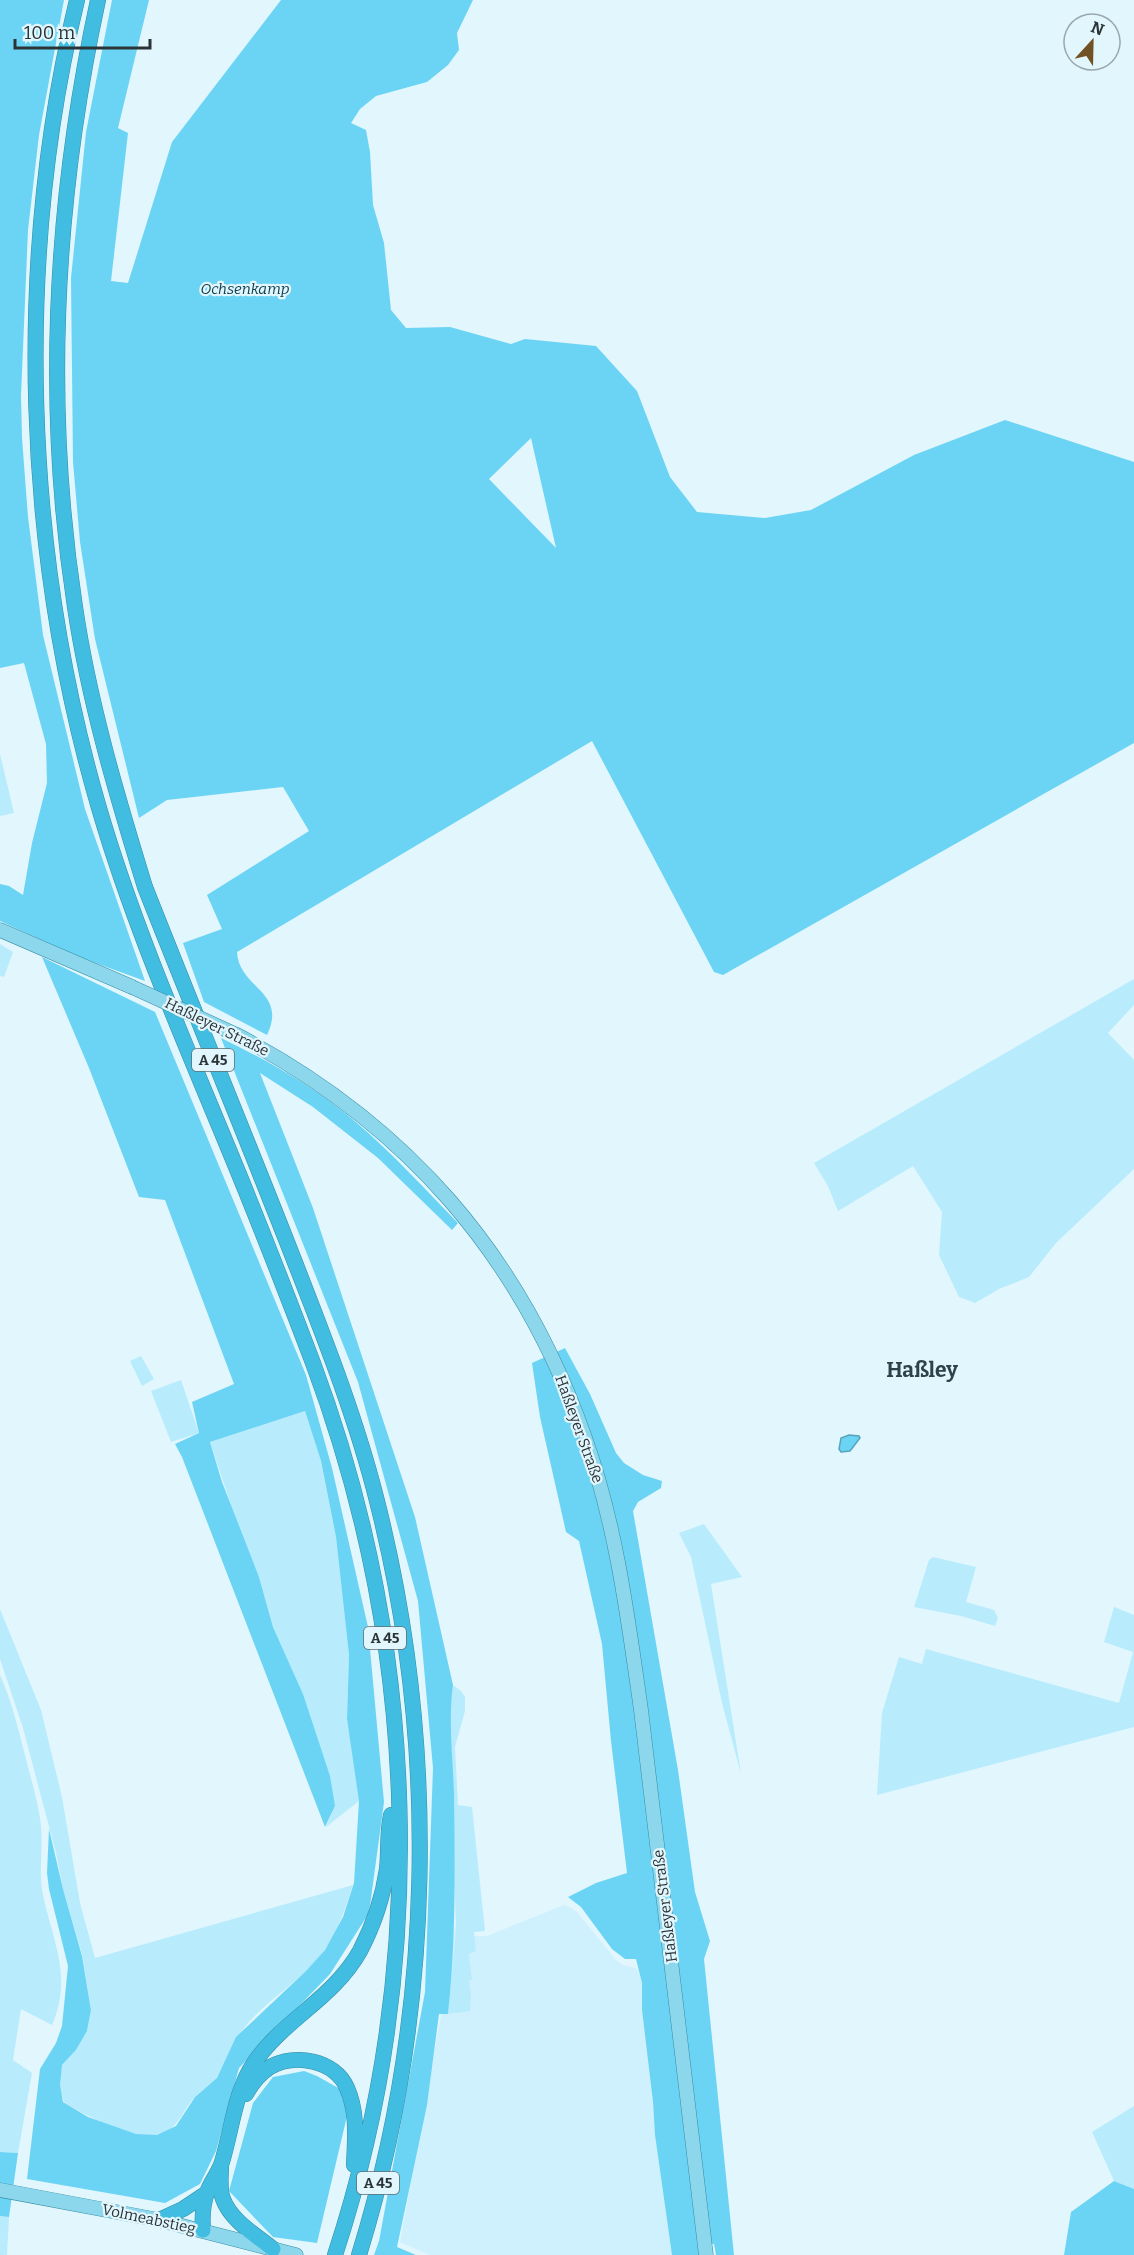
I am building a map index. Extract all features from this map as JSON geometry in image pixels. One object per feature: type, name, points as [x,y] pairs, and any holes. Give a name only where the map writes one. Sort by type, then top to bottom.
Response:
[{"type":"highway","name":"A 45","points":[[77,0],[55,115],[45,189],[38,283],[37,370],[40,468],[64,660],[99,805],[124,885],[185,1046],[245,1189],[315,1369],[352,1486],[384,1632],[393,1703],[400,1792],[400,1876],[394,1977],[375,2108],[335,2253]]},
{"type":"highway","name":"A 45","points":[[98,0],[76,118],[58,282],[57,382],[60,468],[75,608],[99,724],[121,809],[145,887],[333,1361],[376,1497],[404,1628],[419,1784],[420,1869],[413,1980],[394,2110],[380,2178],[359,2255]]},
{"type":"highway","points":[[203,2230],[202,2216],[207,2193],[221,2165],[240,2090],[255,2062],[280,2034],[337,1983],[369,1932],[387,1869],[390,1817],[400,1792]]},
{"type":"highway","points":[[237,2107],[253,2082],[261,2074],[281,2062],[308,2060],[334,2072],[346,2085],[355,2110],[353,2194]]},
{"type":"highway","points":[[203,2230],[216,2215],[222,2197],[221,2165]]},
{"type":"highway","points":[[159,2220],[183,2209],[207,2193]]},
{"type":"highway","points":[[222,2197],[234,2218],[273,2249]]},
{"type":"main road","name":"Haßleyer Straße","points":[[0,930],[237,1035],[304,1073],[355,1108],[408,1155],[466,1218],[507,1275],[537,1328],[554,1361],[585,1437],[604,1503],[630,1629],[707,2253]]},
{"type":"main road","name":"Volmeabstieg","points":[[0,2190],[159,2220],[296,2255]]},
{"type":"shaded area","points":[[0,754],[14,813],[0,816]]},
{"type":"shaded area","points":[[0,944],[13,952],[4,977],[0,976]]},
{"type":"shaded area","points":[[1134,979],[1134,1005],[1108,1033],[1134,1060],[1134,1169],[1056,1243],[1029,1277],[999,1289],[975,1303],[959,1297],[939,1255],[942,1212],[913,1166],[838,1211],[828,1186],[814,1163]]},
{"type":"shaded area","points":[[141,1356],[154,1379],[142,1386],[130,1361]]},
{"type":"shaded area","points":[[181,1380],[199,1433],[171,1442],[151,1391]]},
{"type":"shaded area","points":[[305,1411],[321,1461],[336,1537],[349,1655],[347,1719],[359,1796],[359,1801],[326,1827],[335,1806],[303,1694],[273,1627],[259,1577],[239,1529],[210,1442]]},
{"type":"shaded area","points":[[849,1435],[860,1438],[850,1451],[841,1452],[839,1449],[841,1438]]},
{"type":"shaded area","points":[[704,1524],[742,1577],[711,1584],[741,1774],[722,1703],[691,1557],[679,1533]]},
{"type":"shaded area","points":[[933,1557],[976,1567],[966,1602],[994,1610],[998,1618],[995,1626],[961,1616],[914,1607],[929,1560]]},
{"type":"shaded area","points":[[1114,1607],[1134,1615],[1134,1727],[877,1795],[882,1713],[899,1657],[922,1664],[926,1649],[1119,1703],[1133,1652],[1104,1642]]},
{"type":"shaded area","points":[[0,1609],[41,1710],[62,1797],[80,1903],[95,1958],[353,1885],[342,1917],[326,1948],[299,1977],[250,2021],[236,2041],[216,2079],[200,2092],[176,2124],[157,2135],[148,2136],[123,2130],[95,2119],[64,2102],[59,2085],[62,2065],[76,2050],[87,2031],[91,2009],[82,1954],[63,1889],[56,1853],[23,1728],[0,1659]]},
{"type":"shaded area","points":[[0,1675],[16,1720],[37,1804],[41,1834],[42,1890],[61,1973],[61,1990],[52,2025],[21,2009],[13,2060],[32,2073],[18,2153],[0,2152]]},
{"type":"shaded area","points":[[453,1685],[465,1697],[465,1711],[455,1747],[458,1805],[472,1807],[485,1931],[474,1932],[476,1951],[469,1954],[472,1980],[469,1980],[470,2011],[448,2014],[456,1932],[450,1708]]},
{"type":"shaded area","points":[[564,1905],[577,1912],[616,1960],[639,1972],[642,1983],[642,2010],[655,2135],[672,2255],[429,2255],[400,2242],[455,1926],[469,1936],[487,1936]]},
{"type":"shaded area","points":[[1134,2106],[1134,2189],[1114,2181],[1092,2132]]},
{"type":"shaded area","points":[[0,2216],[9,2217],[7,2255],[0,2255]]},
{"type":"green space","points":[[0,0],[64,0],[39,135],[28,230],[21,396],[28,517],[43,635],[85,809],[145,981],[79,957],[0,921],[0,884],[9,886],[23,895],[32,843],[47,783],[46,744],[24,663],[0,668]]},
{"type":"green space","name":"Ochsenkamp","points":[[112,0],[149,0],[118,128],[128,133],[111,281],[128,283],[172,142],[281,0],[473,0],[457,33],[459,50],[448,65],[427,82],[376,96],[360,109],[351,123],[366,130],[370,152],[373,205],[384,243],[391,310],[406,328],[450,327],[511,344],[525,339],[596,346],[637,391],[670,477],[697,512],[765,518],[811,510],[914,455],[1005,420],[1134,462],[1134,743],[723,975],[714,972],[592,741],[237,952],[245,974],[267,999],[271,1009],[272,1020],[267,1035],[204,1002],[183,943],[222,929],[207,895],[309,831],[283,787],[167,800],[139,818],[95,639],[80,542],[73,462],[71,278],[86,132]],"holes":[[[531,438],[556,548],[489,479]]]},
{"type":"green space","points":[[42,957],[155,1012],[306,1375],[332,1468],[368,1627],[384,1802],[369,1913],[330,1974],[239,2068],[216,2151],[200,2184],[165,2203],[27,2179],[40,2069],[56,2043],[62,2026],[68,1966],[49,1889],[47,1873],[49,1829],[82,1956],[91,2010],[87,2031],[76,2050],[62,2065],[60,2085],[63,2102],[88,2117],[136,2134],[157,2135],[176,2126],[195,2097],[217,2078],[236,2037],[325,1950],[343,1917],[354,1883],[359,1801],[347,1719],[349,1655],[336,1537],[321,1461],[305,1411],[210,1442],[222,1482],[259,1577],[273,1627],[303,1694],[330,1776],[335,1806],[325,1827],[175,1444],[199,1433],[192,1402],[234,1384],[165,1200],[139,1197],[89,1068]]},
{"type":"green space","points":[[221,1038],[292,1076],[341,1110],[409,1172],[458,1223],[452,1230],[378,1158],[313,1107],[260,1073],[313,1208],[415,1517],[453,1685],[451,1726],[454,1795],[454,1905],[448,2014],[439,2014],[427,2105],[397,2247],[416,2255],[374,2255],[379,2241],[425,1992],[433,1768],[418,1601],[358,1382]]},
{"type":"green space","points":[[565,1348],[590,1394],[616,1453],[624,1463],[643,1475],[662,1481],[661,1488],[638,1502],[633,1511],[678,1770],[695,1892],[710,1941],[704,1959],[734,2255],[716,2255],[714,2244],[698,2243],[700,2255],[672,2255],[655,2135],[642,2010],[642,1983],[636,1959],[625,1959],[612,1949],[581,1907],[568,1897],[596,1883],[627,1873],[602,1644],[579,1541],[566,1532],[540,1417],[532,1363]]},
{"type":"green space","points":[[304,2071],[340,2089],[348,2112],[317,2243],[273,2237],[229,2191],[253,2103],[273,2077]]},
{"type":"green space","points":[[0,2152],[18,2153],[9,2217],[0,2216]]},
{"type":"green space","points":[[1114,2181],[1134,2189],[1134,2255],[1064,2255],[1071,2212]]},
{"type":"district","name":"Haßley","points":[[922,1370]]}]
